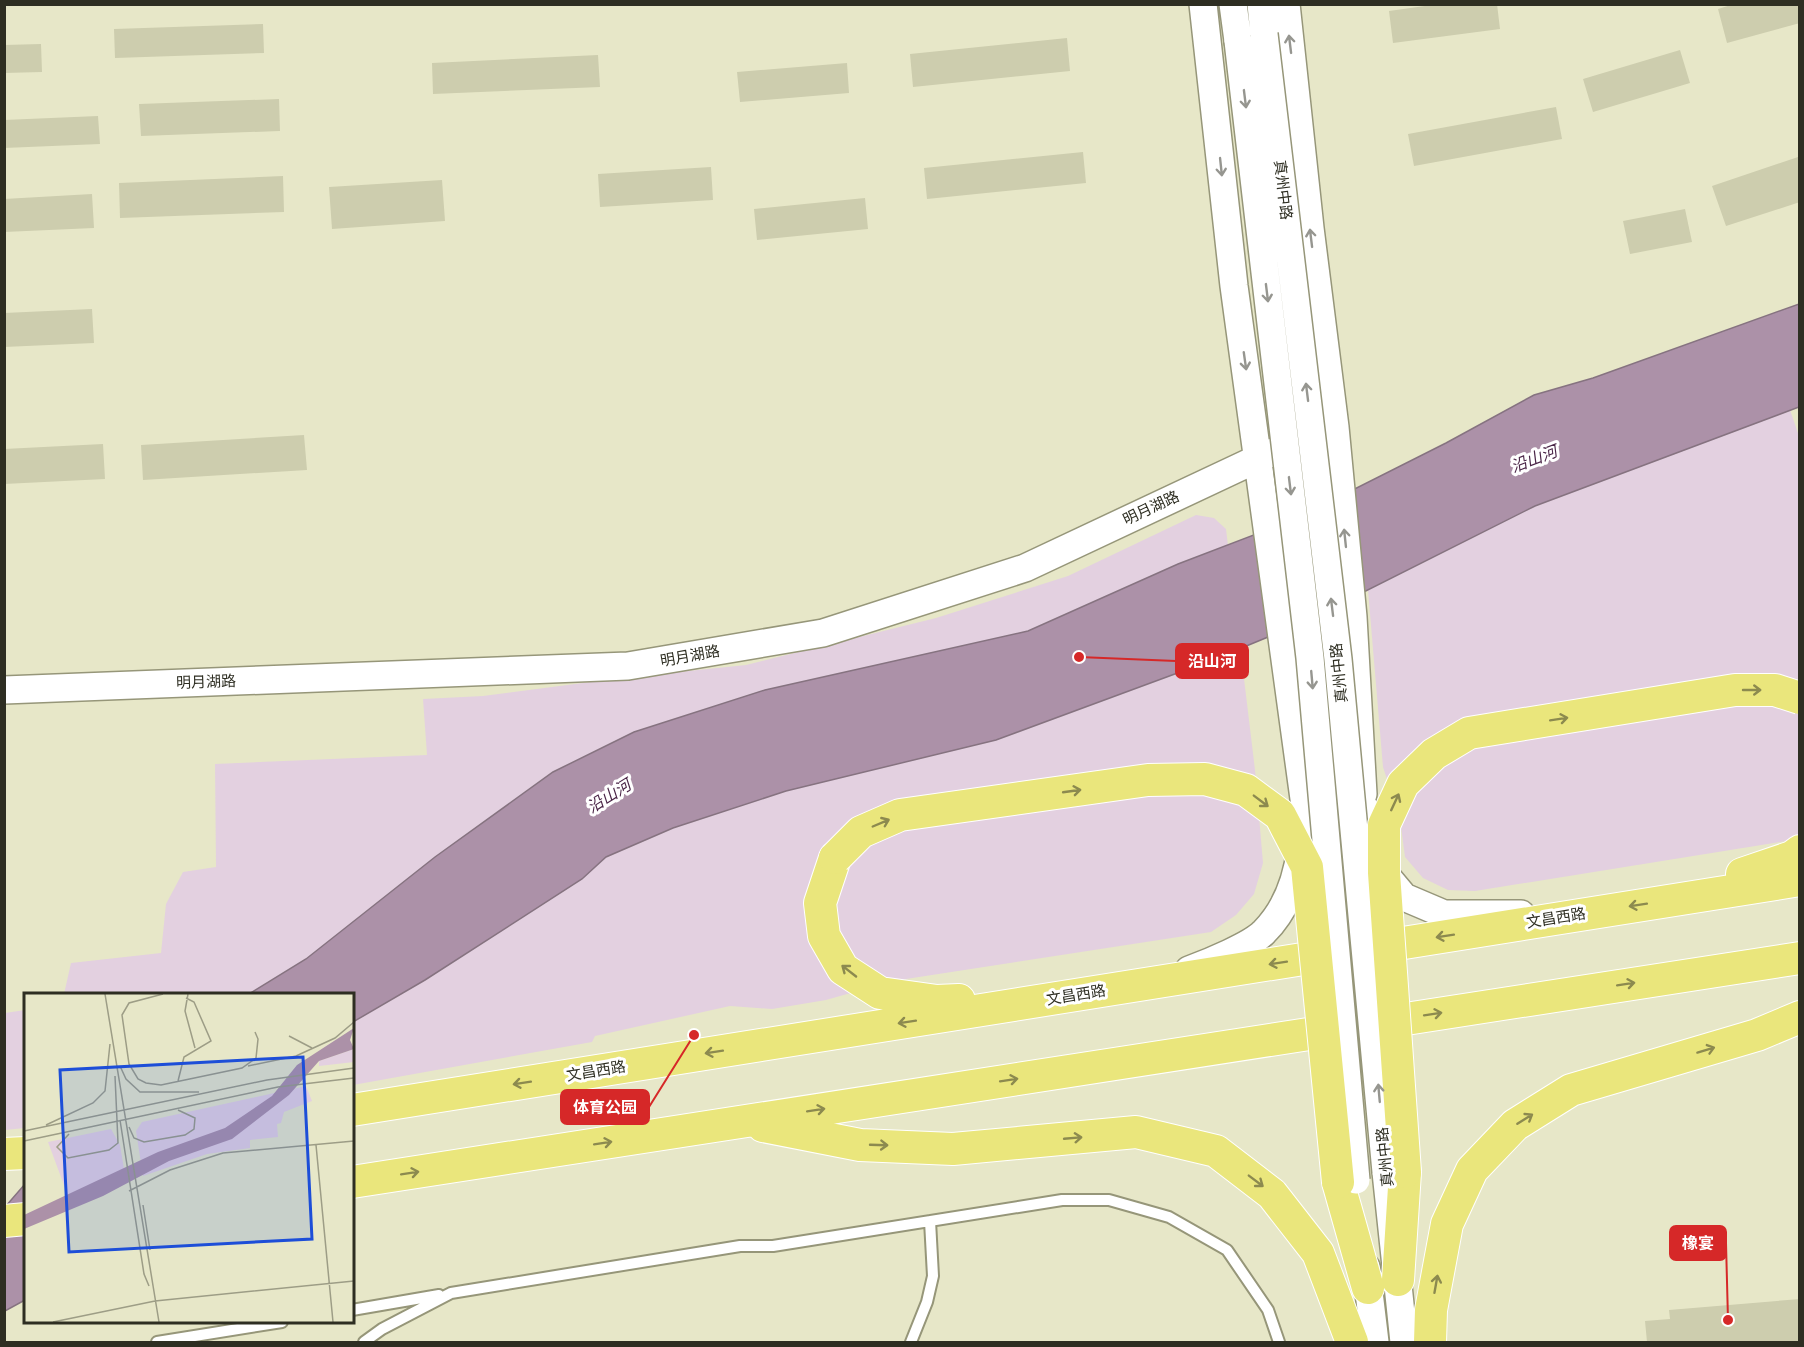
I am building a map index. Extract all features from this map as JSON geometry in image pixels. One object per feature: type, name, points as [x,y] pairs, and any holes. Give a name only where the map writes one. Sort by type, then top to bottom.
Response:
[{"type":"main road","points":[[1398,1280],[1384,825],[1403,784],[1434,754],[1469,733],[1735,690],[1775,690],[1800,698]]},
{"type":"main road","points":[[1089,993],[937,1001],[880,993],[843,969],[824,936],[820,903],[835,858],[861,832],[900,815],[1148,780],[1205,779],[1246,790],[1280,815],[1307,867],[1347,1180],[1368,1288]]},
{"type":"main road","points":[[1670,900],[1792,857],[1800,851]]},
{"type":"main road","name":"文昌西路","points":[[354,1110],[1800,880]]},
{"type":"main road","points":[[354,1182],[1800,958]]},
{"type":"main road","points":[[1430,1342],[1431,1310],[1447,1224],[1472,1170],[1515,1125],[1571,1090],[1757,1035],[1800,1017]]},
{"type":"main road","points":[[738,1122],[860,1144],[953,1149],[1136,1132],[1216,1151],[1272,1194],[1318,1254],[1352,1342]]},
{"type":"main road","points":[[4,1221],[24,1219]]},
{"type":"street","points":[[1203,4],[1234,286],[1326,956],[1334,1030]]},
{"type":"street","name":"真州中路","points":[[1233,4],[1310,658],[1347,1180]]},
{"type":"street","name":"真州中路","points":[[1261,4],[1396,1172]]},
{"type":"street","name":"真州中路","points":[[1286,4],[1310,228],[1335,427],[1353,617],[1364,807],[1383,1022]]},
{"type":"street","name":"明月湖路","points":[[4,690],[628,666],[823,633],[1025,568],[1258,458],[1335,427]]},
{"type":"street","points":[[1364,807],[1378,866],[1404,897],[1444,914],[1603,911]]},
{"type":"street","points":[[1155,982],[1214,960],[1263,933],[1283,907],[1298,873],[1305,808]]},
{"type":"street","points":[[1398,1280],[1404,1342]]},
{"type":"street","points":[[1368,1288],[1375,1342]]},
{"type":"lane","points":[[354,1310],[740,1246],[773,1246],[1062,1200],[1109,1200],[1169,1217],[1227,1250],[1268,1310],[1279,1342]]},
{"type":"lane","points":[[911,1342],[927,1302],[933,1276],[930,1221]]},
{"type":"lane","points":[[364,1342],[382,1329],[451,1293]]},
{"type":"lane","points":[[157,1342],[276,1323]]},
{"type":"shaded area","points":[[1790,410],[1800,439],[1799,839],[1475,891],[1448,890],[1423,878],[1405,857],[1400,819],[1383,767],[1368,590],[1535,506]]},
{"type":"shaded area","points":[[1196,515],[1214,518],[1226,529],[1255,770],[1263,863],[1254,894],[1236,915],[1211,932],[893,981],[826,1000],[772,1009],[730,1006],[595,1036],[592,1042],[354,1085],[354,993],[64,993],[71,963],[161,953],[166,904],[183,872],[216,867],[215,764],[427,755],[423,699],[483,696],[746,665],[936,618],[1068,576]]},
{"type":"shaded area","points":[[24,1010],[24,1128],[5,1130],[5,1013]]},
{"type":"water","points":[[1799,304],[1799,407],[1535,506],[1302,623],[1210,661],[996,740],[786,791],[673,828],[606,857],[582,879],[425,980],[354,1021],[354,993],[251,993],[306,959],[435,857],[553,772],[634,732],[765,690],[1028,631],[1178,564],[1293,520],[1446,443],[1534,395],[1593,378]]},
{"type":"water","points":[[24,1185],[24,1301],[5,1311],[5,1207]]},
{"type":"building","points":[[1439,4],[1497,4],[1500,29],[1393,43],[1389,11]]},
{"type":"building","points":[[1734,4],[1800,4],[1800,23],[1727,43],[1718,9]]},
{"type":"building","points":[[263,24],[264,53],[115,58],[114,29]]},
{"type":"building","points":[[1067,38],[1070,71],[913,87],[910,54]]},
{"type":"building","points":[[41,44],[42,72],[4,73],[4,45]]},
{"type":"building","points":[[1680,50],[1690,83],[1593,112],[1583,79]]},
{"type":"building","points":[[598,55],[600,87],[433,94],[432,63]]},
{"type":"building","points":[[847,63],[849,93],[740,102],[737,72]]},
{"type":"building","points":[[279,99],[280,131],[141,136],[139,104]]},
{"type":"building","points":[[1556,107],[1562,139],[1414,166],[1408,134]]},
{"type":"building","points":[[98,116],[100,144],[4,148],[4,120]]},
{"type":"building","points":[[1083,152],[1086,183],[927,199],[924,168]]},
{"type":"building","points":[[1798,157],[1800,202],[1726,226],[1712,186]]},
{"type":"building","points":[[711,167],[713,200],[600,207],[598,174]]},
{"type":"building","points":[[283,176],[284,212],[120,218],[119,183]]},
{"type":"building","points":[[442,180],[445,221],[332,229],[329,187]]},
{"type":"building","points":[[92,194],[94,228],[4,232],[4,199]]},
{"type":"building","points":[[865,198],[868,229],[757,240],[754,209]]},
{"type":"building","points":[[1685,209],[1692,242],[1630,254],[1623,221]]},
{"type":"building","points":[[92,309],[94,343],[4,347],[4,313]]},
{"type":"building","points":[[304,435],[307,470],[143,480],[141,445]]},
{"type":"building","points":[[103,444],[105,479],[4,484],[4,449]]},
{"type":"building","points":[[1800,1299],[1800,1342],[1647,1342],[1645,1321],[1670,1319],[1669,1310]]},
{"type":"place","name":"沿山河","points":[[1079,657]]},
{"type":"place","name":"体育公园","points":[[694,1035]]},
{"type":"place","name":"橡宴","points":[[1728,1320]]}]
